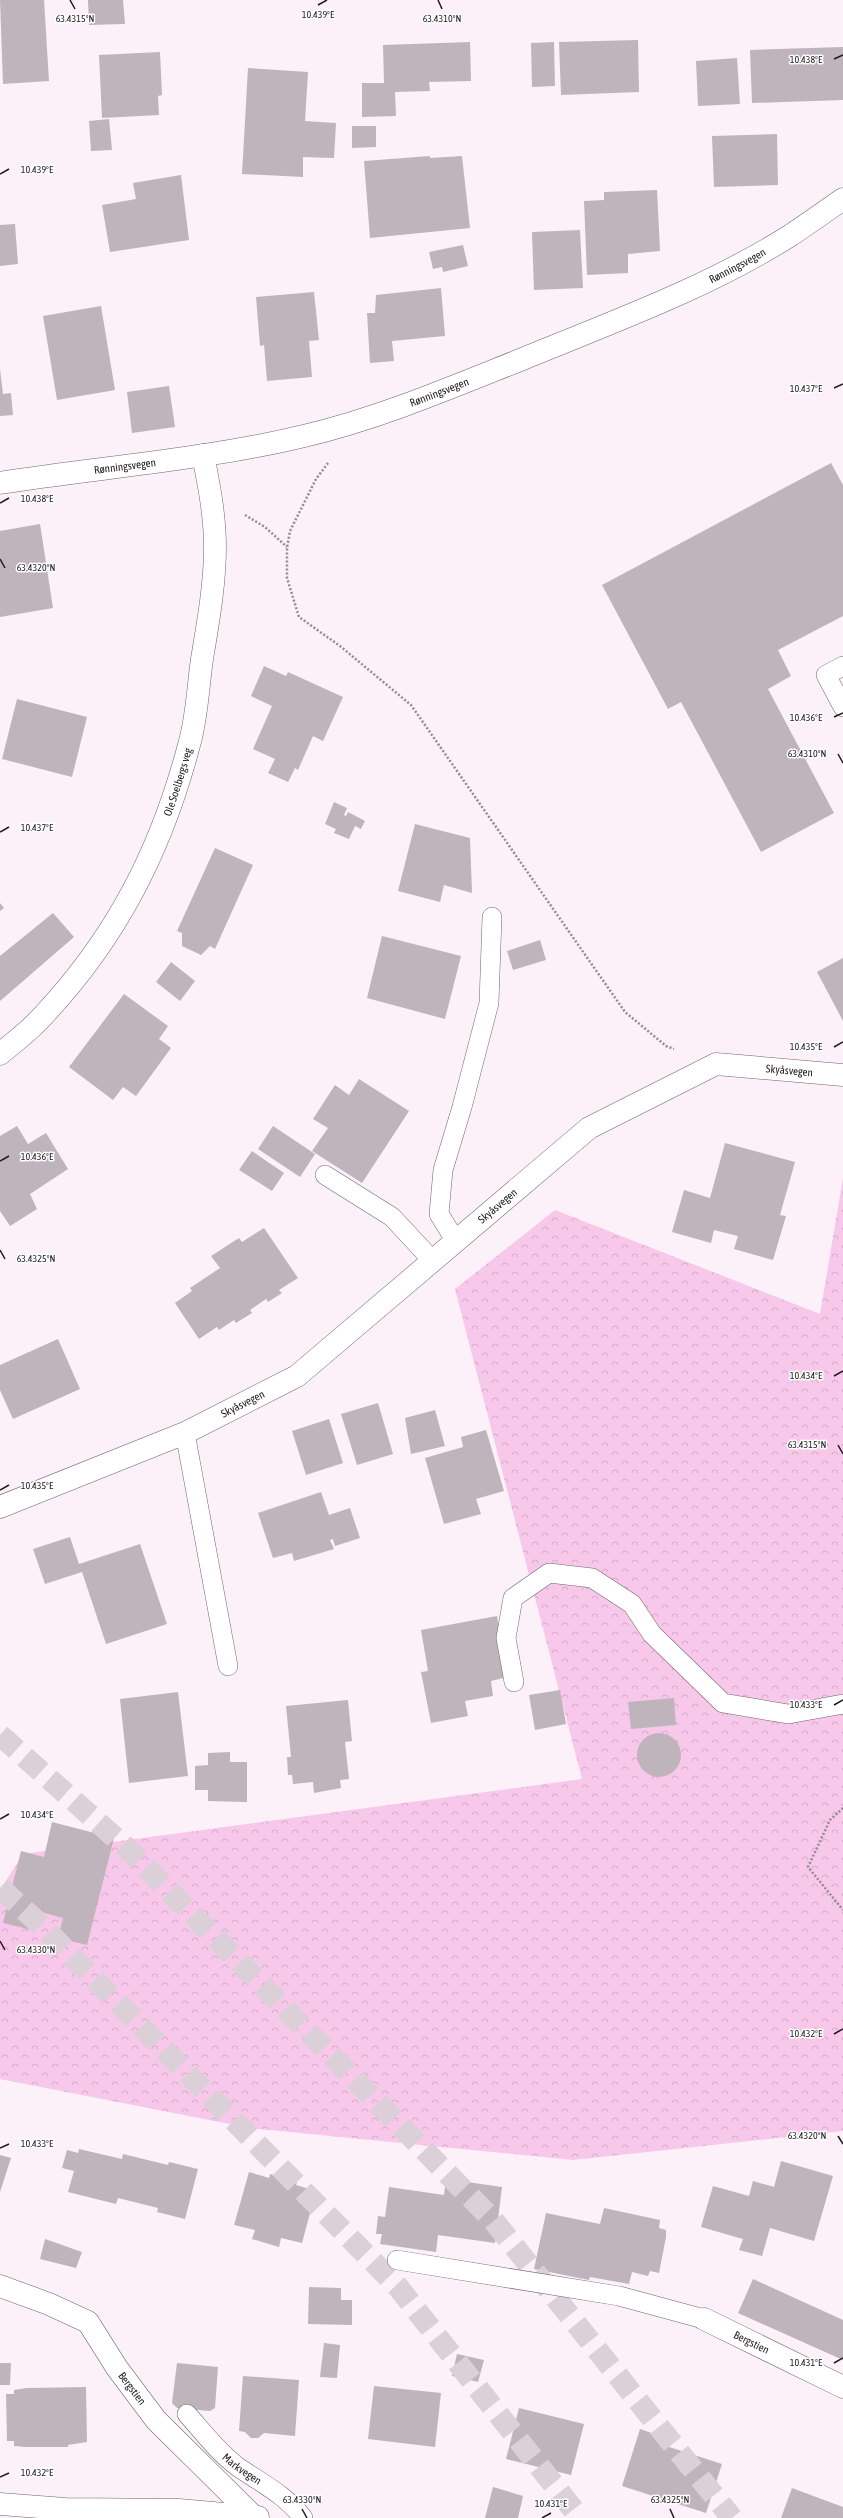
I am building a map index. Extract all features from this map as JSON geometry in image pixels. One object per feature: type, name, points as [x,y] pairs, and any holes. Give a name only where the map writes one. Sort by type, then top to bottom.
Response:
[{"type":"street","name":"Rønningsvegen","points":[[0,483],[203,455],[303,436],[355,422],[446,390],[621,319],[709,279],[790,235],[843,199]]},
{"type":"street","name":"Ole Soelbergs veg","points":[[0,1054],[39,1021],[77,978],[119,916],[148,865],[162,829],[190,743],[205,644],[215,548],[211,494],[203,455]]},
{"type":"street","name":"Skyåsvegen","points":[[0,1507],[185,1433],[297,1376],[455,1240],[589,1128],[716,1064],[843,1074]]},
{"type":"street","name":"Bergstien","points":[[0,2286],[49,2304],[88,2322],[117,2368],[156,2420],[258,2517]]},
{"type":"street","name":"Bergstien","points":[[704,2319],[843,2387]]},
{"type":"street","points":[[0,2504],[65,2509],[179,2510],[258,2517]]},
{"type":"lane","points":[[843,666],[826,675],[843,707]]},
{"type":"lane","points":[[455,1240],[439,1214],[442,1170],[462,1107],[489,1003],[492,917]]},
{"type":"lane","points":[[325,1175],[392,1217],[432,1260]]},
{"type":"lane","points":[[185,1433],[228,1666]]},
{"type":"lane","points":[[514,1682],[506,1638],[513,1598],[549,1573],[592,1578],[632,1604],[652,1634],[723,1704],[788,1714],[843,1704]]},
{"type":"lane","points":[[397,2260],[619,2296],[704,2319]]},
{"type":"lane","name":"Markvegen","points":[[187,2414],[232,2461],[291,2503],[303,2518]]},
{"type":"path","points":[[355,422],[316,479],[301,505],[290,531],[287,548],[287,578],[299,617],[340,646],[411,705],[625,1012],[666,1046],[716,1064]]},
{"type":"path","points":[[211,494],[265,527],[287,548]]},
{"type":"path","points":[[843,1808],[830,1820],[808,1866],[843,1910]]},
{"type":"green space","points":[[843,1178],[843,2131],[573,2160],[250,2128],[0,2079],[0,1890],[23,1854],[582,1779],[455,1289],[555,1210],[820,1314]]},
{"type":"building","points":[[0,0],[44,0],[49,81],[3,84]]},
{"type":"building","points":[[88,0],[123,0],[125,24],[89,25]]},
{"type":"building","points":[[638,40],[639,92],[561,95],[559,42]]},
{"type":"building","points":[[470,42],[471,81],[429,82],[430,91],[395,92],[396,116],[362,117],[362,83],[384,83],[383,45]]},
{"type":"building","points":[[554,42],[555,86],[532,87],[531,43]]},
{"type":"building","points":[[843,47],[843,100],[752,103],[750,50]]},
{"type":"building","points":[[160,52],[162,95],[158,96],[159,115],[102,118],[99,55]]},
{"type":"building","points":[[737,58],[740,104],[698,106],[696,61]]},
{"type":"building","points":[[248,68],[308,72],[305,121],[336,123],[334,158],[303,157],[303,177],[242,174]]},
{"type":"building","points":[[109,119],[112,150],[91,151],[89,121]]},
{"type":"building","points":[[352,126],[376,126],[376,147],[352,148]]},
{"type":"building","points":[[777,134],[778,185],[714,187],[712,136]]},
{"type":"building","points":[[430,156],[430,158],[462,156],[470,228],[370,238],[364,161]]},
{"type":"building","points":[[181,175],[189,240],[110,252],[102,205],[136,199],[133,183]]},
{"type":"building","points":[[657,190],[660,251],[628,254],[628,273],[587,275],[584,201],[604,200],[604,192]]},
{"type":"building","points":[[15,224],[18,264],[0,266],[0,225]]},
{"type":"building","points":[[580,230],[583,288],[534,290],[532,232]]},
{"type":"building","points":[[463,245],[468,266],[443,272],[442,267],[433,269],[429,252]]},
{"type":"building","points":[[441,288],[445,336],[392,341],[394,361],[370,363],[367,313],[375,313],[376,295]]},
{"type":"building","points":[[314,292],[319,340],[309,341],[312,377],[267,381],[264,345],[260,346],[256,297]]},
{"type":"building","points":[[101,306],[115,390],[57,400],[43,316]]},
{"type":"building","points":[[0,369],[3,394],[11,393],[13,415],[0,416]]},
{"type":"building","points":[[169,386],[175,427],[132,433],[127,392]]},
{"type":"building","points":[[831,463],[843,485],[843,616],[778,650],[791,676],[768,689],[834,813],[761,852],[681,702],[668,709],[602,585]]},
{"type":"building","points":[[40,524],[53,608],[0,617],[0,531]]},
{"type":"building","points":[[264,666],[286,676],[288,672],[343,697],[323,741],[313,736],[298,770],[295,768],[288,782],[268,773],[275,759],[253,749],[272,706],[251,696]]},
{"type":"building","points":[[17,699],[87,717],[72,777],[2,759]]},
{"type":"building","points":[[334,802],[347,808],[344,815],[346,816],[348,812],[365,821],[361,829],[355,826],[349,839],[334,833],[336,829],[325,824]]},
{"type":"building","points":[[415,824],[470,838],[472,893],[444,885],[440,902],[398,891]]},
{"type":"building","points":[[215,848],[253,865],[215,949],[210,946],[201,955],[182,946],[182,933],[177,931]]},
{"type":"building","points":[[0,903],[4,908],[0,911]]},
{"type":"building","points":[[53,913],[74,937],[0,1001],[0,956]]},
{"type":"building","points":[[382,936],[461,956],[445,1019],[367,998]]},
{"type":"building","points":[[540,940],[546,960],[513,970],[507,951]]},
{"type":"building","points":[[843,958],[843,1021],[817,972]]},
{"type":"building","points":[[171,962],[195,981],[180,1001],[156,982]]},
{"type":"building","points":[[124,994],[168,1026],[159,1039],[171,1048],[136,1096],[123,1087],[113,1100],[69,1067]]},
{"type":"building","points":[[359,1079],[409,1111],[362,1183],[312,1151],[328,1128],[313,1119],[335,1085],[349,1095]]},
{"type":"building","points":[[17,1126],[28,1144],[46,1133],[68,1169],[30,1194],[37,1209],[10,1226],[0,1211],[0,1136]]},
{"type":"building","points":[[273,1126],[315,1154],[300,1177],[258,1149]]},
{"type":"building","points":[[725,1143],[795,1162],[780,1215],[786,1216],[773,1260],[734,1249],[738,1236],[714,1230],[711,1243],[672,1232],[684,1190],[710,1198]]},
{"type":"building","points":[[252,1151],[284,1173],[272,1191],[239,1170]]},
{"type":"building","points":[[264,1228],[298,1278],[279,1290],[282,1293],[268,1302],[266,1299],[250,1310],[252,1313],[236,1323],[234,1320],[219,1330],[217,1327],[199,1339],[175,1303],[192,1291],[190,1288],[220,1268],[211,1256],[239,1238],[242,1242]]},
{"type":"building","points":[[58,1339],[80,1389],[13,1419],[0,1390],[0,1365]]},
{"type":"building","points":[[378,1403],[393,1454],[357,1465],[341,1414]]},
{"type":"building","points":[[435,1410],[445,1446],[411,1454],[405,1418]]},
{"type":"building","points":[[329,1419],[343,1463],[306,1475],[292,1431]]},
{"type":"building","points":[[486,1430],[504,1491],[476,1499],[481,1514],[444,1524],[425,1458],[463,1447],[461,1437]]},
{"type":"building","points":[[321,1492],[329,1515],[350,1508],[360,1538],[335,1546],[333,1539],[330,1540],[334,1549],[294,1561],[292,1553],[273,1558],[258,1513]]},
{"type":"building","points":[[70,1537],[79,1564],[140,1544],[167,1624],[106,1644],[82,1572],[45,1584],[33,1549]]},
{"type":"building","points":[[497,1616],[508,1677],[491,1681],[493,1696],[465,1701],[468,1716],[431,1723],[421,1672],[428,1671],[421,1630]]},
{"type":"building","points":[[560,1690],[566,1724],[535,1730],[529,1695]]},
{"type":"building","points":[[178,1692],[188,1776],[129,1783],[120,1699]]},
{"type":"building","points":[[674,1698],[676,1725],[631,1729],[628,1702]]},
{"type":"building","points":[[348,1700],[352,1741],[345,1742],[349,1779],[340,1780],[341,1788],[314,1793],[313,1782],[293,1784],[292,1775],[288,1775],[287,1757],[291,1757],[286,1706]]},
{"type":"building","points":[[659,1733],[671,1737],[677,1743],[681,1755],[677,1767],[671,1773],[659,1777],[647,1773],[641,1767],[637,1755],[641,1743],[647,1737]]},
{"type":"building","points":[[230,1752],[230,1762],[247,1762],[247,1802],[208,1801],[208,1790],[195,1790],[195,1766],[208,1765],[208,1753]]},
{"type":"building","points":[[52,1822],[114,1838],[87,1945],[58,1938],[63,1918],[37,1911],[32,1930],[3,1923],[21,1851],[44,1857]]},
{"type":"building","points":[[79,2149],[122,2159],[123,2154],[168,2165],[169,2162],[198,2169],[185,2219],[157,2212],[158,2208],[118,2198],[116,2204],[68,2192],[74,2171],[62,2168],[67,2150],[78,2153]]},
{"type":"building","points":[[0,2155],[11,2158],[0,2192]]},
{"type":"building","points":[[781,2161],[833,2176],[814,2241],[770,2228],[762,2256],[739,2250],[743,2239],[701,2227],[713,2186],[749,2196],[753,2181],[774,2187]]},
{"type":"building","points":[[249,2172],[269,2178],[270,2174],[297,2182],[296,2185],[316,2191],[302,2243],[281,2238],[279,2247],[252,2239],[255,2230],[234,2225]]},
{"type":"building","points":[[446,2179],[502,2187],[495,2243],[438,2235],[436,2252],[380,2244],[382,2234],[376,2234],[378,2216],[385,2217],[389,2187],[444,2195]]},
{"type":"building","points":[[604,2208],[660,2220],[659,2228],[666,2230],[666,2237],[659,2273],[650,2271],[648,2276],[632,2272],[629,2284],[590,2277],[589,2280],[534,2269],[546,2213],[600,2224]]},
{"type":"building","points":[[45,2239],[82,2252],[76,2268],[40,2259]]},
{"type":"building","points":[[753,2279],[843,2320],[843,2360],[738,2313]]},
{"type":"building","points":[[309,2287],[341,2288],[341,2300],[352,2300],[352,2325],[308,2324]]},
{"type":"building","points":[[324,2343],[340,2345],[337,2378],[320,2377]]},
{"type":"building","points":[[457,2354],[484,2360],[478,2382],[452,2376]]},
{"type":"building","points":[[0,2363],[11,2363],[10,2385],[0,2385]]},
{"type":"building","points":[[177,2363],[218,2367],[215,2408],[210,2411],[177,2408],[172,2403]]},
{"type":"building","points":[[243,2376],[299,2380],[295,2436],[264,2433],[258,2438],[251,2438],[245,2432],[239,2431]]},
{"type":"building","points":[[374,2386],[441,2393],[435,2447],[368,2439]]},
{"type":"building","points":[[86,2387],[87,2442],[68,2445],[68,2447],[25,2447],[14,2446],[14,2441],[7,2441],[6,2394],[14,2394],[14,2390],[27,2388]]},
{"type":"building","points":[[519,2408],[584,2424],[571,2475],[506,2459]]},
{"type":"building","points":[[640,2429],[663,2437],[660,2444],[722,2464],[706,2513],[622,2486]]},
{"type":"building","points":[[493,2487],[523,2496],[518,2518],[485,2518]]},
{"type":"building","points":[[792,2488],[843,2507],[843,2518],[781,2518]]},
{"type":"tunnel","points":[[0,1735],[129,1850],[493,2220],[732,2518]]},
{"type":"tunnel","points":[[0,1888],[43,1927],[398,2287],[580,2518]]}]
